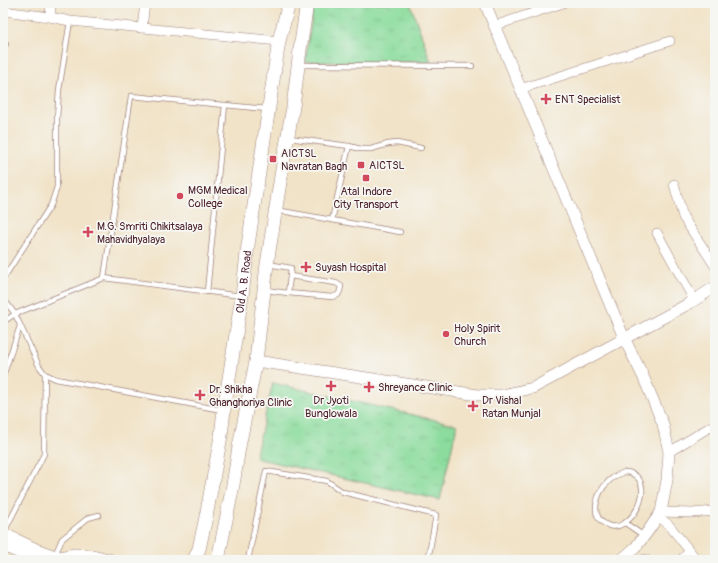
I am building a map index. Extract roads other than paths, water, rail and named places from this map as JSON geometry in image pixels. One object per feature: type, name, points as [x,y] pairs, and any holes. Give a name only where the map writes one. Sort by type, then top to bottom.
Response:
[{"type":"main road","name":"Old A. B. Road","points":[[196,554],[206,517],[221,436],[268,109],[279,41],[289,3]]},
{"type":"main road","name":"Old A. B. Road","points":[[218,560],[256,360],[267,264],[293,107],[307,3]]},
{"type":"main road","points":[[3,534],[36,550],[59,558],[75,555],[92,556],[109,560]]},
{"type":"main road","points":[[3,545],[39,560]]},
{"type":"main road","points":[[183,560],[196,554]]},
{"type":"street","points":[[50,17],[51,3]]},
{"type":"street","points":[[142,28],[145,3]]},
{"type":"street","points":[[485,3],[624,338],[643,376],[662,424],[669,452],[667,480],[659,514],[635,548],[621,560]]},
{"type":"street","points":[[494,26],[563,3]]},
{"type":"street","points":[[3,11],[142,28],[279,41]]},
{"type":"street","points":[[520,89],[670,41]]},
{"type":"street","points":[[674,184],[683,217],[715,266]]},
{"type":"street","points":[[657,233],[694,300]]},
{"type":"street","points":[[256,360],[478,395],[502,395],[533,388],[715,287]]},
{"type":"street","points":[[669,452],[715,424]]},
{"type":"street","points":[[659,514],[715,511]]},
{"type":"street","points":[[659,514],[670,525],[697,560]]},
{"type":"street","points":[[681,560],[690,551]]},
{"type":"lane","points":[[3,279],[51,205],[56,187],[59,90],[70,20]]},
{"type":"lane","points":[[298,65],[472,66]]},
{"type":"lane","points":[[104,278],[132,96],[268,109]]},
{"type":"lane","points":[[207,292],[225,105]]},
{"type":"lane","points":[[287,138],[349,146],[361,149],[371,149],[397,143],[421,148]]},
{"type":"lane","points":[[332,220],[349,146]]},
{"type":"lane","points":[[275,210],[400,232]]},
{"type":"lane","points":[[267,264],[291,268],[288,293]]},
{"type":"lane","points":[[264,290],[332,297],[338,295],[340,291],[340,286],[336,283],[290,276]]},
{"type":"lane","points":[[3,322],[15,314],[104,278],[242,296]]},
{"type":"lane","points":[[3,298],[15,314],[44,374],[44,454],[3,534]]},
{"type":"lane","points":[[3,376],[20,326]]},
{"type":"lane","points":[[44,374],[56,379],[224,410]]},
{"type":"lane","points":[[248,560],[266,471],[327,481],[343,492],[436,515],[428,560]]},
{"type":"lane","points":[[624,472],[633,474],[640,479],[642,488],[640,503],[636,510],[624,523],[617,527],[602,523],[597,515],[596,509],[596,503],[602,488],[609,481],[624,472]]},
{"type":"lane","points":[[59,558],[62,539],[88,518],[99,515]]},
{"type":"lane","points":[[624,523],[644,536]]},
{"type":"place","name":"ENT Specialist","points":[[546,99]]},
{"type":"place","name":"AICTSL Navratan Bagh","points":[[273,159]]},
{"type":"place","name":"AICTSL","points":[[361,165]]},
{"type":"place","name":"Atal Indore City Transport","points":[[366,178]]},
{"type":"place","name":"MGM Medical College","points":[[180,196]]},
{"type":"place","name":"M.G. Smriti Chikitsalaya Mahavidhyalaya","points":[[88,232]]},
{"type":"place","name":"Suyash Hospital","points":[[306,267]]},
{"type":"place","name":"Holy Spirit Church","points":[[446,334]]},
{"type":"place","name":"Dr Jyoti Bunglowala","points":[[331,386]]},
{"type":"place","name":"Shreyance Clinic","points":[[369,387]]},
{"type":"place","name":"Dr. Shikha Ghanghoriya Clinic","points":[[200,395]]},
{"type":"place","name":"Dr Vishal Ratan Munjal","points":[[473,406]]}]
